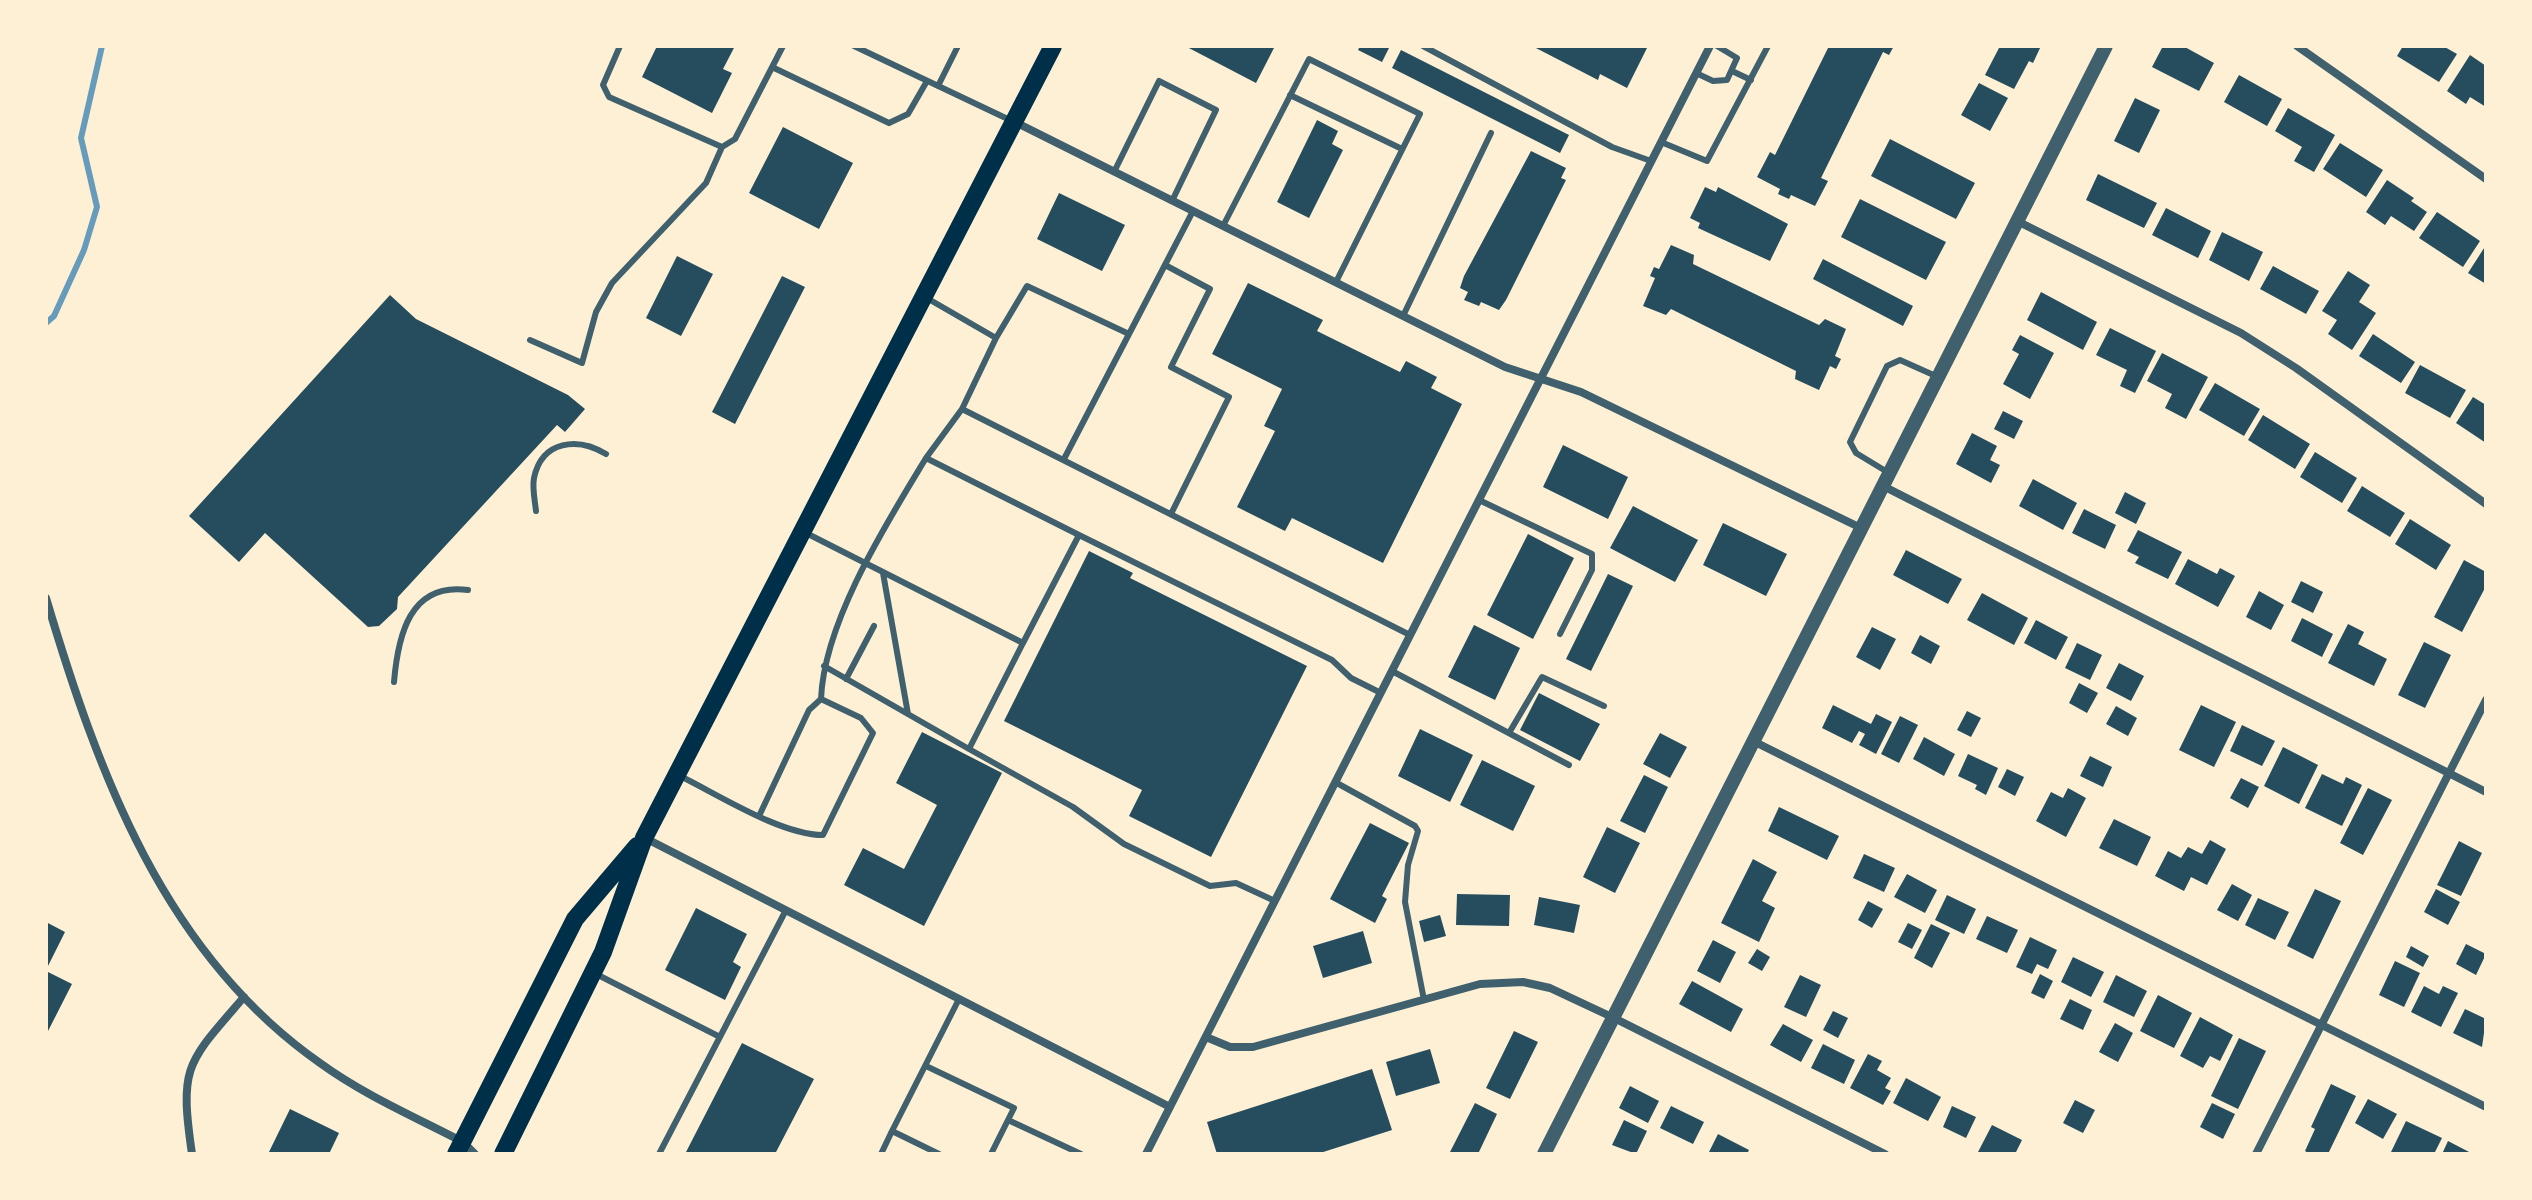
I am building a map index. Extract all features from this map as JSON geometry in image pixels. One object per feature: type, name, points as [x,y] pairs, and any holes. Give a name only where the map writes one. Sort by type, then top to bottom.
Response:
[{"type":"main road","points":[[503,1154],[593,973],[644,838],[1053,46]]},
{"type":"main road","points":[[465,1150],[575,919],[644,838]]},
{"type":"street","points":[[1146,1154],[1710,46]]},
{"type":"street","points":[[1544,1154],[2106,46]]},
{"type":"street","points":[[2297,46],[2486,179]]},
{"type":"street","points":[[1015,122],[1505,367],[1581,392],[1861,528]]},
{"type":"street","points":[[2016,221],[2241,333],[2296,368],[2486,504]]},
{"type":"street","points":[[1886,479],[2486,792]]},
{"type":"street","points":[[46,598],[99,762],[126,823],[188,929],[244,997],[293,1043],[330,1070],[465,1150]]},
{"type":"street","points":[[2256,1154],[2486,700]]},
{"type":"street","points":[[1753,741],[2486,1107]]},
{"type":"street","points":[[644,838],[1170,1107]]},
{"type":"street","points":[[1206,1037],[1230,1047],[1253,1047],[1480,984],[1523,982],[1550,988],[1614,1018],[1885,1154]]},
{"type":"street","points":[[192,1154],[185,1093],[188,1073],[202,1045],[244,997]]},
{"type":"lane","points":[[620,46],[603,85],[609,97],[722,147]]},
{"type":"lane","points":[[530,340],[582,363],[596,312],[612,283],[706,183],[722,147],[735,139],[783,46]]},
{"type":"lane","points":[[854,46],[1015,122]]},
{"type":"lane","points":[[938,86],[958,46]]},
{"type":"lane","points":[[1423,46],[1612,147],[1651,161]]},
{"type":"lane","points":[[1696,73],[1723,83],[1737,58],[1717,46]]},
{"type":"lane","points":[[1661,142],[1707,161],[1768,46]]},
{"type":"lane","points":[[1223,226],[1309,59],[1420,114],[1336,282]]},
{"type":"lane","points":[[772,67],[889,123],[908,114],[927,81]]},
{"type":"lane","points":[[1732,71],[1751,80]]},
{"type":"lane","points":[[1114,172],[1159,81],[1216,110],[1172,201]]},
{"type":"lane","points":[[1290,95],[1402,149]]},
{"type":"lane","points":[[1403,316],[1491,133]]},
{"type":"lane","points":[[1064,459],[1193,211]]},
{"type":"lane","points":[[1165,265],[1210,289],[1171,367],[1229,397],[1171,514]]},
{"type":"lane","points":[[760,814],[809,710],[821,699],[827,648],[867,564],[926,458],[962,409],[996,338],[1027,286],[1129,334]]},
{"type":"lane","points":[[925,297],[996,338]]},
{"type":"lane","points":[[1886,479],[1856,453],[1850,442],[1887,366],[1900,360],[1938,377]]},
{"type":"lane","points":[[962,409],[1410,635]]},
{"type":"lane","points":[[536,511],[533,482],[550,453],[566,443],[588,443],[606,454]]},
{"type":"lane","points":[[926,458],[1332,660],[1351,678],[1381,693]]},
{"type":"lane","points":[[1479,500],[1592,554],[1592,570],[1560,634]]},
{"type":"lane","points":[[803,531],[1023,643]]},
{"type":"lane","points":[[969,749],[1079,535]]},
{"type":"lane","points":[[883,573],[908,714]]},
{"type":"lane","points":[[394,682],[397,643],[409,618],[429,595],[445,586],[468,590]]},
{"type":"lane","points":[[846,679],[874,626]]},
{"type":"lane","points":[[824,666],[1073,807],[1124,844],[1210,886],[1236,883],[1275,901]]},
{"type":"lane","points":[[1392,671],[1569,765]]},
{"type":"lane","points":[[1509,733],[1542,677],[1604,706]]},
{"type":"lane","points":[[677,775],[804,835],[823,835],[873,733],[861,718],[821,699]]},
{"type":"lane","points":[[1335,782],[1418,831],[1408,865],[1405,902],[1424,1000]]},
{"type":"lane","points":[[659,1154],[786,910]]},
{"type":"lane","points":[[593,973],[720,1037]]},
{"type":"lane","points":[[881,1154],[959,999]]},
{"type":"lane","points":[[926,1066],[1014,1108],[991,1154]]},
{"type":"lane","points":[[1008,1120],[1081,1154]]},
{"type":"lane","points":[[892,1131],[939,1154]]},
{"type":"building","points":[[657,46],[735,46],[723,69],[732,73],[712,113],[642,77]]},
{"type":"building","points":[[1185,46],[1275,46],[1256,83]]},
{"type":"building","points":[[1360,46],[1390,46],[1382,62],[1358,50]]},
{"type":"building","points":[[1532,46],[1648,46],[1627,88],[1600,74],[1598,80]]},
{"type":"building","points":[[1829,46],[1894,46],[1889,55],[1883,52],[1821,178],[1828,181],[1815,206],[1791,195],[1789,199],[1778,194],[1780,189],[1757,177],[1770,152],[1775,155]]},
{"type":"building","points":[[2000,46],[2041,46],[2014,89],[1985,75]]},
{"type":"building","points":[[2163,46],[2183,46],[2214,63],[2199,91],[2152,67]]},
{"type":"building","points":[[2403,46],[2443,46],[2457,54],[2439,82],[2397,56]]},
{"type":"building","points":[[1401,50],[1569,135],[1560,153],[1392,68]]},
{"type":"building","points":[[2470,55],[2486,66],[2486,107],[2470,97],[2466,104],[2447,91]]},
{"type":"building","points":[[2239,75],[2282,99],[2267,126],[2224,102]]},
{"type":"building","points":[[1979,83],[2008,98],[1990,131],[1961,115]]},
{"type":"building","points":[[2135,98],[2160,110],[2139,153],[2114,141]]},
{"type":"building","points":[[2288,108],[2335,135],[2314,172],[2294,161],[2302,147],[2275,131]]},
{"type":"building","points":[[1317,120],[1338,131],[1332,144],[1343,150],[1309,218],[1277,202]]},
{"type":"building","points":[[783,127],[853,163],[819,229],[749,193]]},
{"type":"building","points":[[1890,139],[1975,183],[1956,219],[1871,176]]},
{"type":"building","points":[[2340,143],[2383,170],[2366,197],[2323,169]]},
{"type":"building","points":[[1531,151],[1566,168],[1561,178],[1566,180],[1506,300],[1499,310],[1481,302],[1479,306],[1464,300],[1468,292],[1460,288],[1464,276]]},
{"type":"building","points":[[2098,174],[2157,203],[2144,228],[2086,200]]},
{"type":"building","points":[[2387,180],[2414,198],[2411,201],[2427,212],[2414,231],[2391,216],[2385,225],[2366,212]]},
{"type":"building","points":[[1705,187],[1716,192],[1718,187],[1788,224],[1770,261],[1698,228],[1700,223],[1690,218]]},
{"type":"building","points":[[1059,193],[1125,225],[1102,271],[1037,239]]},
{"type":"building","points":[[1860,199],[1946,242],[1926,280],[1841,237]]},
{"type":"building","points":[[2166,208],[2211,231],[2198,258],[2152,235]]},
{"type":"building","points":[[2437,212],[2480,241],[2463,267],[2419,238]]},
{"type":"building","points":[[2222,232],[2263,252],[2249,281],[2209,260]]},
{"type":"building","points":[[1671,245],[1694,255],[1693,264],[1819,325],[1825,319],[1846,329],[1835,356],[1841,359],[1836,369],[1830,366],[1819,390],[1795,379],[1796,371],[1671,309],[1666,315],[1643,306],[1655,278],[1650,276],[1654,267],[1659,269]]},
{"type":"building","points":[[2486,245],[2486,284],[2468,273]]},
{"type":"building","points":[[677,256],[713,274],[681,336],[646,318]]},
{"type":"building","points":[[1823,259],[1913,306],[1903,326],[1813,279]]},
{"type":"building","points":[[2273,266],[2319,291],[2306,314],[2260,289]]},
{"type":"building","points":[[2348,271],[2370,285],[2359,302],[2376,313],[2352,350],[2328,334],[2337,320],[2322,311]]},
{"type":"building","points":[[782,276],[805,287],[735,424],[712,412]]},
{"type":"building","points":[[1248,283],[1323,320],[1317,331],[1400,372],[1406,361],[1437,377],[1431,388],[1462,404],[1383,563],[1292,518],[1285,531],[1237,507],[1275,431],[1264,426],[1282,389],[1212,354]]},
{"type":"building","points":[[2041,292],[2097,322],[2083,350],[2027,320]]},
{"type":"building","points":[[390,295],[416,319],[568,395],[585,409],[565,432],[557,425],[398,597],[397,609],[379,626],[368,627],[265,533],[239,562],[189,516]]},
{"type":"building","points":[[2110,328],[2156,351],[2135,393],[2120,386],[2127,370],[2096,355]]},
{"type":"building","points":[[2373,334],[2415,362],[2401,383],[2359,356]]},
{"type":"building","points":[[2020,335],[2054,353],[2030,399],[2003,384],[2019,354],[2012,350]]},
{"type":"building","points":[[2162,353],[2208,377],[2186,419],[2165,408],[2172,394],[2147,381]]},
{"type":"building","points":[[2420,365],[2466,390],[2450,418],[2405,393]]},
{"type":"building","points":[[2215,383],[2260,409],[2244,436],[2199,410]]},
{"type":"building","points":[[2473,397],[2486,405],[2486,443],[2456,423]]},
{"type":"building","points":[[2003,411],[2023,421],[2014,439],[1994,429]]},
{"type":"building","points":[[2263,415],[2310,444],[2295,469],[2248,440]]},
{"type":"building","points":[[1972,433],[1997,446],[1990,460],[2000,465],[1991,483],[1956,464]]},
{"type":"building","points":[[1563,445],[1628,477],[1608,519],[1543,487]]},
{"type":"building","points":[[2315,452],[2357,478],[2342,503],[2300,477]]},
{"type":"building","points":[[2033,479],[2077,503],[2063,530],[2019,506]]},
{"type":"building","points":[[2362,486],[2405,513],[2390,537],[2347,511]]},
{"type":"building","points":[[2125,492],[2146,503],[2136,524],[2115,513]]},
{"type":"building","points":[[1633,506],[1698,540],[1675,582],[1610,548]]},
{"type":"building","points":[[2084,509],[2116,525],[2105,549],[2072,533]]},
{"type":"building","points":[[2410,519],[2451,545],[2436,570],[2395,544]]},
{"type":"building","points":[[1723,523],[1787,554],[1766,596],[1703,565]]},
{"type":"building","points":[[2138,530],[2182,552],[2168,579],[2135,563],[2139,557],[2127,551]]},
{"type":"building","points":[[1528,534],[1574,558],[1533,639],[1487,615]]},
{"type":"building","points":[[1906,550],[1962,579],[1948,604],[1893,575]]},
{"type":"building","points":[[1089,551],[1133,573],[1130,578],[1307,666],[1211,857],[1129,816],[1142,790],[1004,721]]},
{"type":"building","points":[[2188,559],[2217,574],[2220,568],[2235,576],[2218,607],[2175,584]]},
{"type":"building","points":[[2464,560],[2486,572],[2486,586],[2462,632],[2434,617]]},
{"type":"building","points":[[1608,574],[1633,586],[1591,671],[1566,659]]},
{"type":"building","points":[[2301,581],[2323,592],[2313,613],[2291,602]]},
{"type":"building","points":[[2259,591],[2284,605],[2271,630],[2246,617]]},
{"type":"building","points":[[1982,593],[2028,618],[2014,645],[1967,620]]},
{"type":"building","points":[[2302,618],[2333,634],[2322,657],[2291,641]]},
{"type":"building","points":[[2036,620],[2068,637],[2056,660],[2024,643]]},
{"type":"building","points":[[2348,624],[2364,632],[2358,644],[2387,659],[2374,686],[2328,663]]},
{"type":"building","points":[[1474,625],[1520,648],[1495,700],[1448,677]]},
{"type":"building","points":[[1872,627],[1896,639],[1880,670],[1856,657]]},
{"type":"building","points":[[1920,635],[1940,646],[1931,664],[1911,653]]},
{"type":"building","points":[[2424,642],[2451,655],[2425,708],[2398,695]]},
{"type":"building","points":[[2077,643],[2102,655],[2090,680],[2065,668]]},
{"type":"building","points":[[2119,663],[2144,676],[2131,701],[2106,688]]},
{"type":"building","points":[[2079,683],[2098,693],[2087,713],[2069,703]]},
{"type":"building","points":[[1539,693],[1600,724],[1580,761],[1520,730]]},
{"type":"building","points":[[1833,705],[1871,724],[1876,714],[1892,722],[1876,754],[1859,745],[1865,734],[1859,731],[1852,743],[1822,728]]},
{"type":"building","points":[[2201,705],[2236,722],[2214,767],[2179,750]]},
{"type":"building","points":[[2116,706],[2137,718],[2128,736],[2106,724]]},
{"type":"building","points":[[1967,711],[1981,718],[1971,737],[1957,730]]},
{"type":"building","points":[[1900,716],[1918,725],[1899,763],[1881,754]]},
{"type":"building","points":[[2242,725],[2275,741],[2262,766],[2230,751]]},
{"type":"building","points":[[1420,729],[1473,755],[1450,802],[1398,776]]},
{"type":"building","points":[[922,732],[1002,773],[924,926],[844,885],[863,848],[904,869],[937,805],[896,783]]},
{"type":"building","points":[[1660,733],[1687,747],[1670,778],[1643,764]]},
{"type":"building","points":[[1924,737],[1955,754],[1944,776],[1913,759]]},
{"type":"building","points":[[2283,747],[2318,765],[2299,804],[2264,786]]},
{"type":"building","points":[[1968,754],[1998,768],[1986,795],[1975,789],[1977,785],[1958,776]]},
{"type":"building","points":[[2090,756],[2112,767],[2103,787],[2080,776]]},
{"type":"building","points":[[1482,760],[1535,786],[1513,831],[1460,805]]},
{"type":"building","points":[[2007,769],[2024,777],[2015,796],[1998,787]]},
{"type":"building","points":[[2322,774],[2343,784],[2346,777],[2362,785],[2342,826],[2305,808]]},
{"type":"building","points":[[1644,775],[1668,787],[1645,833],[1620,821]]},
{"type":"building","points":[[2241,778],[2259,787],[2248,808],[2230,798]]},
{"type":"building","points":[[2068,788],[2086,798],[2066,837],[2036,821],[2051,792],[2063,798]]},
{"type":"building","points":[[2368,788],[2392,800],[2363,855],[2340,843]]},
{"type":"building","points":[[1779,807],[1839,836],[1827,860],[1768,831]]},
{"type":"building","points":[[2114,819],[2151,837],[2137,866],[2099,848]]},
{"type":"building","points":[[1370,823],[1409,843],[1382,896],[1387,899],[1375,923],[1330,899]]},
{"type":"building","points":[[1607,827],[1640,843],[1615,893],[1583,877]]},
{"type":"building","points":[[2210,840],[2226,849],[2207,885],[2191,877],[2184,891],[2155,876],[2168,851],[2181,858],[2188,847],[2202,854]]},
{"type":"building","points":[[2459,841],[2482,853],[2461,896],[2437,885]]},
{"type":"building","points":[[1864,854],[1895,868],[1884,892],[1853,878]]},
{"type":"building","points":[[1753,859],[1777,872],[1762,901],[1775,908],[1759,942],[1721,923]]},
{"type":"building","points":[[1907,874],[1937,890],[1925,913],[1894,897]]},
{"type":"building","points":[[2232,884],[2252,895],[2238,921],[2217,910]]},
{"type":"building","points":[[2315,889],[2341,901],[2313,959],[2287,946]]},
{"type":"building","points":[[2436,889],[2460,902],[2448,925],[2424,912]]},
{"type":"building","points":[[1457,894],[1510,895],[1509,926],[1456,925]]},
{"type":"building","points":[[1947,895],[1976,909],[1964,934],[1935,920]]},
{"type":"building","points":[[1539,897],[1580,905],[1574,933],[1534,925]]},
{"type":"building","points":[[2258,898],[2289,912],[2275,940],[2245,925]]},
{"type":"building","points":[[1868,901],[1883,909],[1872,928],[1858,920]]},
{"type":"building","points":[[696,908],[747,934],[733,962],[741,967],[725,1000],[665,970]]},
{"type":"building","points":[[1440,915],[1446,936],[1424,942],[1419,921]]},
{"type":"building","points":[[1987,916],[2018,930],[2007,953],[1976,939]]},
{"type":"building","points":[[46,922],[65,932],[46,970]]},
{"type":"building","points":[[1908,923],[1922,930],[1912,949],[1898,942]]},
{"type":"building","points":[[1931,924],[1950,933],[1932,968],[1914,958]]},
{"type":"building","points":[[1363,931],[1372,963],[1323,978],[1313,946]]},
{"type":"building","points":[[2030,937],[2057,950],[2048,969],[2037,964],[2032,974],[2016,967]]},
{"type":"building","points":[[1713,940],[1736,952],[1720,983],[1697,971]]},
{"type":"building","points":[[2466,944],[2486,954],[2476,975],[2456,964]]},
{"type":"building","points":[[2411,946],[2429,956],[2423,967],[2406,957]]},
{"type":"building","points":[[1757,949],[1770,957],[1762,971],[1748,963]]},
{"type":"building","points":[[2073,957],[2104,972],[2091,997],[2061,982]]},
{"type":"building","points":[[2395,961],[2420,973],[2404,1007],[2379,995]]},
{"type":"building","points":[[46,971],[72,984],[46,1035]]},
{"type":"building","points":[[2040,974],[2053,981],[2044,999],[2031,993]]},
{"type":"building","points":[[1800,975],[1821,985],[1806,1017],[1784,1007]]},
{"type":"building","points":[[2116,975],[2147,991],[2134,1017],[2103,1002]]},
{"type":"building","points":[[1692,981],[1743,1009],[1731,1032],[1679,1004]]},
{"type":"building","points":[[2424,986],[2439,994],[2443,986],[2458,993],[2441,1027],[2411,1012]]},
{"type":"building","points":[[2158,995],[2192,1013],[2174,1048],[2140,1031]]},
{"type":"building","points":[[2070,999],[2092,1010],[2083,1030],[2060,1019]]},
{"type":"building","points":[[2465,1009],[2486,1019],[2482,1047],[2453,1033]]},
{"type":"building","points":[[1833,1011],[1848,1018],[1838,1038],[1823,1030]]},
{"type":"building","points":[[2200,1017],[2233,1035],[2220,1061],[2210,1056],[2203,1068],[2180,1056]]},
{"type":"building","points":[[2115,1023],[2133,1033],[2118,1062],[2099,1052]]},
{"type":"building","points":[[1783,1024],[1813,1040],[1801,1062],[1770,1045]]},
{"type":"building","points":[[1514,1031],[1538,1042],[1510,1099],[1486,1088]]},
{"type":"building","points":[[2239,1038],[2266,1051],[2238,1109],[2211,1096]]},
{"type":"building","points":[[742,1043],[814,1079],[775,1154],[685,1154]]},
{"type":"building","points":[[1823,1044],[1855,1060],[1844,1084],[1811,1068]]},
{"type":"building","points":[[1430,1049],[1440,1083],[1396,1096],[1386,1062]]},
{"type":"building","points":[[1868,1054],[1882,1061],[1877,1070],[1891,1078],[1885,1088],[1891,1091],[1883,1105],[1850,1088]]},
{"type":"building","points":[[1372,1069],[1392,1130],[1317,1154],[1217,1154],[1207,1122]]},
{"type":"building","points":[[1906,1078],[1941,1097],[1928,1121],[1893,1103]]},
{"type":"building","points":[[2331,1084],[2356,1096],[2328,1154],[2310,1154],[2305,1151],[2315,1129],[2311,1127]]},
{"type":"building","points":[[1630,1086],[1659,1101],[1648,1123],[1619,1108]]},
{"type":"building","points":[[2368,1099],[2397,1114],[2383,1139],[2355,1123]]},
{"type":"building","points":[[2075,1100],[2095,1110],[2083,1133],[2063,1123]]},
{"type":"building","points":[[1475,1103],[1497,1114],[1478,1154],[1449,1154]]},
{"type":"building","points":[[2212,1103],[2235,1114],[2223,1139],[2200,1127]]},
{"type":"building","points":[[1671,1106],[1704,1122],[1693,1144],[1660,1128]]},
{"type":"building","points":[[1952,1106],[1976,1117],[1966,1138],[1943,1127]]},
{"type":"building","points":[[290,1109],[339,1133],[329,1154],[268,1154]]},
{"type":"building","points":[[1624,1120],[1647,1131],[1636,1154],[1612,1145]]},
{"type":"building","points":[[2406,1121],[2442,1138],[2434,1154],[2391,1152]]},
{"type":"building","points":[[1992,1125],[2022,1140],[2015,1154],[1978,1152]]},
{"type":"building","points":[[1718,1134],[1749,1150],[1747,1154],[1708,1154]]},
{"type":"building","points":[[2448,1141],[2473,1154],[2442,1154]]},
{"type":"waterway","points":[[46,323],[54,316],[84,250],[97,207],[81,138],[102,46]]}]
